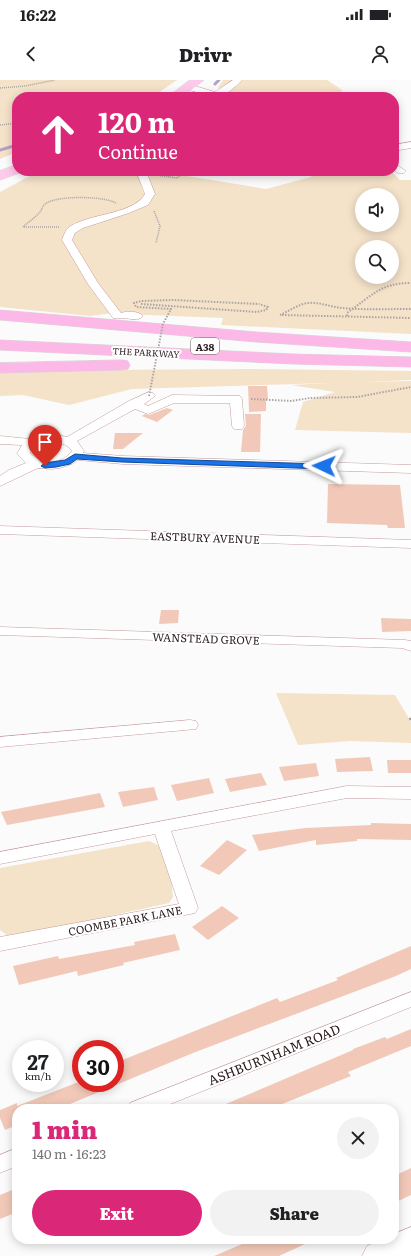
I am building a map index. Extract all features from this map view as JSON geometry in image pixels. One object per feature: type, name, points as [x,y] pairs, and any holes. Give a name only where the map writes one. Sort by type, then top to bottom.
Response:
[{"type":"highway","name":"A38","points":[[0,315],[256,337],[411,347]]},
{"type":"highway","name":"THE PARKWAY","points":[[0,338],[411,352]]},
{"type":"highway","name":"THE PARKWAY","points":[[0,345],[293,359],[411,362]]},
{"type":"highway","name":"A38","points":[[0,368],[178,364],[293,359]]},
{"type":"main road","points":[[181,92],[193,84]]},
{"type":"main road","points":[[0,176],[12,171]]},
{"type":"main road","points":[[378,1256],[411,1241]]},
{"type":"street","points":[[222,92],[238,80]]},
{"type":"street","points":[[193,84],[208,92]]},
{"type":"street","points":[[399,147],[411,145]]},
{"type":"street","points":[[138,316],[121,316],[93,284],[67,240],[71,231],[79,226],[126,211],[145,203],[150,194],[143,176]]},
{"type":"street","points":[[69,441],[149,396]]},
{"type":"street","points":[[133,404],[148,410],[172,399],[236,399],[238,426]]},
{"type":"street","points":[[51,438],[69,441],[76,446],[78,451],[75,456],[67,462],[56,465],[36,464],[28,460],[23,454],[25,448],[30,443],[51,438]]},
{"type":"street","points":[[0,440],[30,443]]},
{"type":"street","points":[[75,456],[122,460],[411,469]]},
{"type":"street","points":[[0,482],[14,473],[36,464]]},
{"type":"street","name":"EASTBURY AVENUE","points":[[0,530],[411,544]]},
{"type":"street","name":"WANSTEAD GROVE","points":[[0,631],[405,644],[411,647]]},
{"type":"street","points":[[0,742],[190,726]]},
{"type":"street","points":[[0,858],[347,792],[411,794]]},
{"type":"street","name":"COOMBE PARK LANE","points":[[0,944],[189,908],[160,827]]},
{"type":"street","name":"ASHBURNHAM ROAD","points":[[149,1104],[411,999]]},
{"type":"street","points":[[0,1164],[12,1159]]},
{"type":"path","points":[[0,88],[25,86],[55,80]]},
{"type":"path","points":[[0,125],[12,124]]},
{"type":"path","points":[[165,176],[177,178],[180,176]]},
{"type":"path","points":[[67,240],[57,234],[65,227],[23,227],[40,212],[45,204],[65,199],[101,198],[114,201],[119,206]]},
{"type":"path","points":[[145,203],[151,205],[160,226],[156,243]]},
{"type":"path","points":[[347,316],[348,312],[378,288],[395,284],[411,283]]},
{"type":"path","points":[[141,304],[257,312],[266,310],[268,307],[259,304],[157,300],[137,301],[134,303],[136,307],[171,309],[163,324],[149,396]]},
{"type":"path","points":[[411,309],[334,307],[323,304],[308,303],[299,305],[293,310],[280,315],[411,318]]},
{"type":"path","points":[[236,399],[292,401],[317,398],[357,398],[411,387]]},
{"type":"shaded area","points":[[0,80],[177,80],[159,92],[12,92],[12,154],[0,159]]},
{"type":"shaded area","points":[[223,80],[327,80],[342,90],[341,92],[225,92],[218,88]]},
{"type":"shaded area","points":[[30,176],[187,176],[266,189],[311,176],[396,176],[400,180],[411,180],[411,334],[221,325],[223,318],[124,314],[120,312],[90,316],[0,307],[0,192]]},
{"type":"shaded area","points":[[248,369],[411,371],[411,380],[365,382],[411,381],[411,433],[295,430],[303,402],[335,392],[291,385],[329,383],[132,389],[69,405],[23,395],[0,396],[0,373],[90,370]]},
{"type":"shaded area","points":[[276,693],[395,695],[411,722],[411,743],[350,741],[298,745]]},
{"type":"shaded area","points":[[149,841],[158,845],[171,878],[173,897],[169,903],[23,935],[7,935],[0,930],[0,868]]},
{"type":"building","points":[[248,386],[267,386],[268,399],[266,399],[266,411],[249,412]]},
{"type":"building","points":[[167,408],[173,410],[157,422],[142,416],[145,414],[149,415]]},
{"type":"building","points":[[245,414],[261,414],[260,452],[241,452],[243,430],[246,426]]},
{"type":"building","points":[[115,433],[143,433],[123,449],[113,449]]},
{"type":"building","points":[[328,484],[400,485],[405,528],[388,528],[387,525],[327,523]]},
{"type":"building","points":[[161,610],[179,610],[178,623],[159,624]]},
{"type":"building","points":[[381,618],[411,619],[411,631],[382,632]]},
{"type":"building","points":[[370,757],[373,771],[337,772],[335,759]]},
{"type":"building","points":[[387,760],[411,760],[411,773],[388,773]]},
{"type":"building","points":[[316,763],[319,776],[284,781],[279,767]]},
{"type":"building","points":[[261,773],[267,785],[230,792],[225,779]]},
{"type":"building","points":[[209,778],[214,793],[177,801],[171,785]]},
{"type":"building","points":[[154,787],[158,800],[123,807],[118,792]]},
{"type":"building","points":[[100,793],[105,807],[7,825],[1,812]]},
{"type":"building","points":[[371,823],[411,824],[411,840],[357,839],[357,841],[316,845],[316,840],[259,851],[252,835],[305,828],[371,825]]},
{"type":"building","points":[[227,840],[247,850],[219,875],[200,866]]},
{"type":"building","points":[[222,906],[239,918],[208,940],[192,927]]},
{"type":"building","points":[[175,934],[180,950],[123,963],[124,965],[78,976],[77,971],[19,985],[13,966],[58,956],[59,959],[135,945],[134,942]]},
{"type":"building","points":[[411,946],[411,969],[193,1053],[124,1082],[124,1059],[277,998],[280,1002],[338,980],[336,978]]},
{"type":"building","points":[[411,1029],[411,1046],[348,1072],[351,1076],[282,1104],[226,1104],[353,1049],[385,1037],[387,1039]]},
{"type":"building","points":[[72,1085],[72,1092],[99,1092],[70,1104],[22,1104],[53,1092],[64,1092],[64,1088]]},
{"type":"building","points":[[12,1105],[12,1127],[5,1130],[0,1118],[0,1110]]},
{"type":"building","points":[[411,1168],[411,1195],[399,1201],[399,1174]]},
{"type":"building","points":[[12,1190],[12,1214],[0,1219],[0,1195]]},
{"type":"building","points":[[242,1244],[305,1244],[279,1256],[214,1256]]},
{"type":"waterway","points":[[215,84],[219,80]]},
{"type":"waterway","points":[[0,150],[12,146]]},
{"type":"route","points":[[45,466],[67,462],[75,456],[122,460],[324,466]]}]
